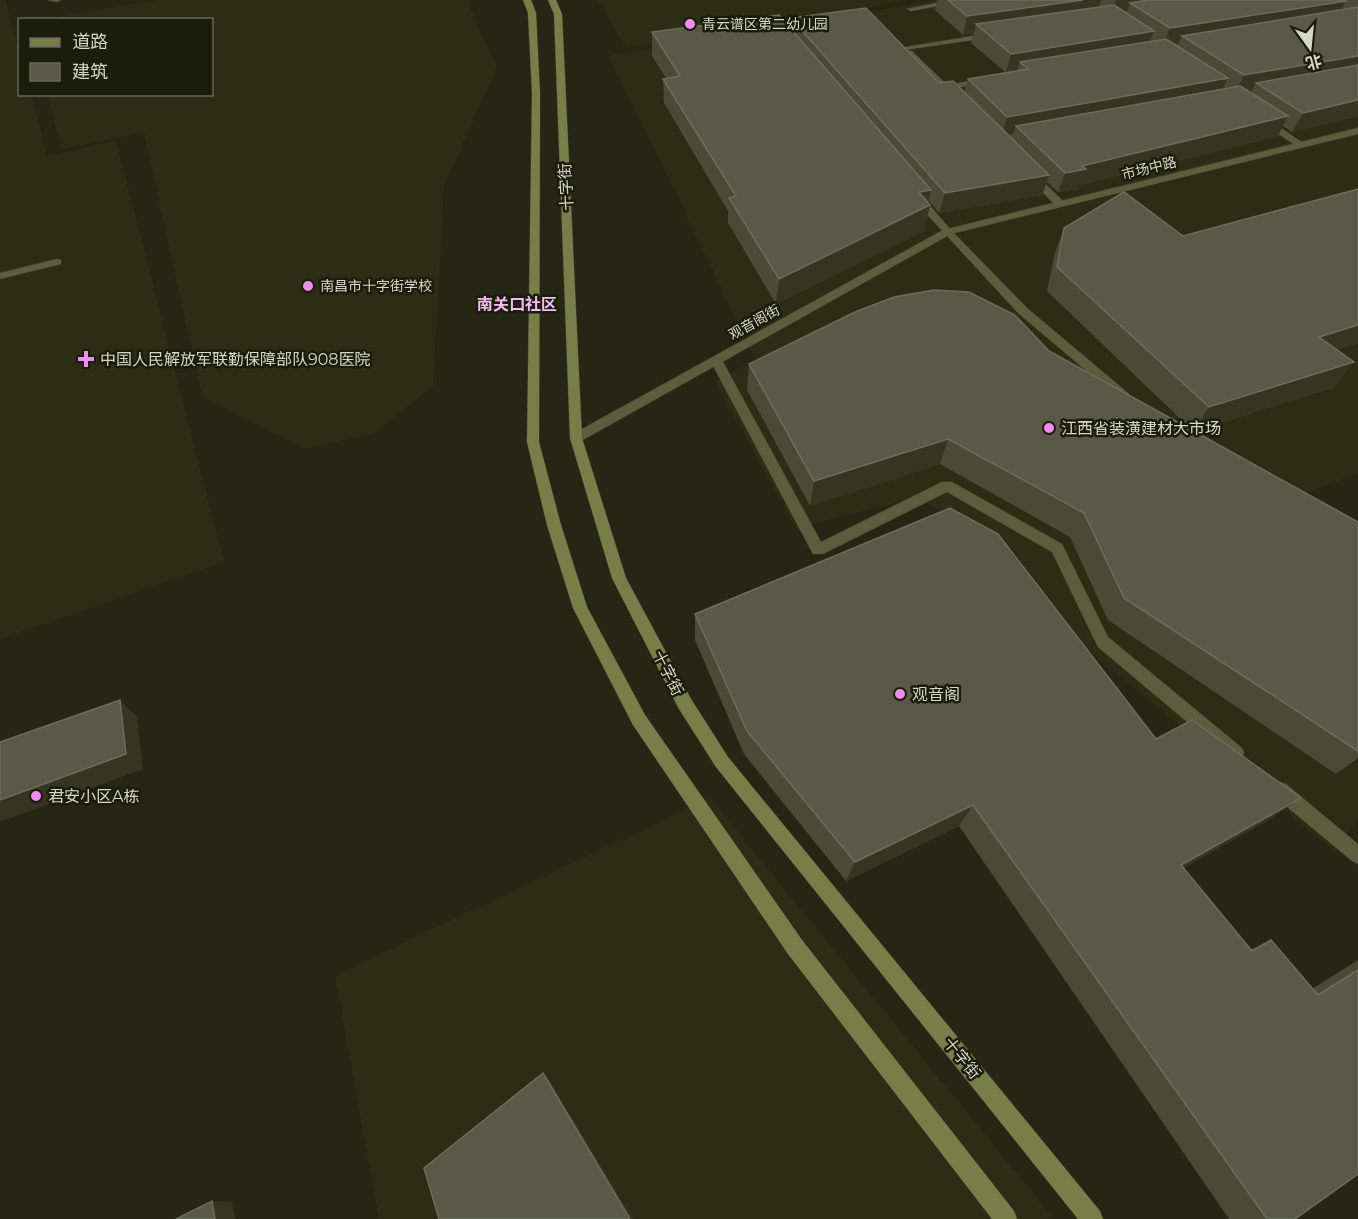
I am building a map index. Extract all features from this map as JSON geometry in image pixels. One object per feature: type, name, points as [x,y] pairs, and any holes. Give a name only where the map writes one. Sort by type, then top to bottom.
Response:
[{"type":"main road","name":"十字街","points":[[527,0],[532,13],[536,93],[533,442],[554,525],[580,608],[639,720],[795,947],[1006,1219]]},
{"type":"main road","name":"十字街","points":[[552,0],[558,14],[576,438],[620,578],[685,704],[722,762],[1092,1219]]},
{"type":"street","points":[[52,0],[57,0]]},
{"type":"street","points":[[911,9],[965,0]]},
{"type":"street","points":[[904,48],[995,34]]},
{"type":"street","points":[[897,40],[959,103]]},
{"type":"street","points":[[944,88],[1001,78]]},
{"type":"street","points":[[1251,113],[1301,145]]},
{"type":"street","name":"市场中路","points":[[946,232],[1358,131]]},
{"type":"street","points":[[1021,165],[1060,204]]},
{"type":"street","points":[[908,186],[946,232],[1023,311],[1130,401]]},
{"type":"street","name":"观音阁街","points":[[576,438],[946,232]]},
{"type":"street","points":[[0,276],[57,262]]},
{"type":"street","points":[[716,360],[818,550],[946,486],[1057,548],[1103,642],[1249,764]]},
{"type":"street","points":[[1267,779],[1358,855]]},
{"type":"shaded area","name":"中国人民解放军联勤保障部队908医院","points":[[0,0],[5,0],[18,49],[18,96],[31,96],[47,156],[116,141],[224,562],[0,639]]},
{"type":"shaded area","name":"南昌市十字街学校","points":[[160,0],[467,0],[497,67],[444,186],[433,386],[375,433],[304,449],[202,397],[144,132],[62,149],[48,96],[213,96],[213,18],[49,18]]},
{"type":"shaded area","name":"青云谱区第二幼儿园","points":[[598,0],[909,0],[626,48]]},
{"type":"shaded area","name":"江西省装潢建材大市场","points":[[936,0],[1358,0],[1358,474],[1304,493],[1358,531],[1358,818],[1335,852],[1070,636],[1012,549],[916,498],[796,528],[715,382],[756,360],[609,56]]},
{"type":"shaded area","points":[[710,798],[1054,1219],[379,1219],[335,975]]},
{"type":"building","points":[[948,0],[1083,0],[967,16]]},
{"type":"building","points":[[1148,0],[1346,1],[1170,28],[1130,3]]},
{"type":"building","points":[[1114,5],[1154,31],[1011,54],[976,24]]},
{"type":"building","points":[[1358,7],[1358,56],[1244,75],[1182,36]]},
{"type":"building","points":[[866,8],[939,83],[953,81],[1049,175],[945,193],[791,18]]},
{"type":"building","points":[[779,15],[931,190],[919,192],[930,205],[779,279],[729,198],[736,196],[663,79],[680,76],[652,32]]},
{"type":"building","points":[[1166,39],[1228,78],[1007,117],[968,79],[1028,69],[1020,62]]},
{"type":"building","points":[[1358,65],[1358,100],[1303,113],[1256,83]]},
{"type":"building","points":[[1240,86],[1288,116],[1082,166],[1086,169],[1065,173],[1016,126]]},
{"type":"building","points":[[1358,189],[1358,325],[1319,337],[1354,362],[1209,407],[1057,267],[1064,228],[1124,192],[1183,236]]},
{"type":"building","points":[[934,290],[969,292],[1015,315],[1049,351],[1358,522],[1358,751],[1124,598],[1084,513],[948,439],[814,481],[749,364],[855,312],[894,297]]},
{"type":"building","points":[[950,508],[998,534],[1156,739],[1192,720],[1301,798],[1181,865],[1252,951],[1271,940],[1318,995],[1358,970],[1358,1174],[1295,1219],[1267,1219],[973,805],[855,862],[747,731],[695,614]]},
{"type":"building","points":[[120,700],[126,754],[0,800],[0,742]]},
{"type":"building","points":[[543,1073],[630,1219],[439,1219],[424,1168]]},
{"type":"building","points":[[212,1201],[215,1219],[176,1219]]},
{"type":"place","name":"青云谱区第二幼儿园","points":[[690,24]]},
{"type":"place","name":"南昌市十字街学校","points":[[308,286]]},
{"type":"place","name":"中国人民解放军联勤保障部队908医院","points":[[86,359]]},
{"type":"place","name":"江西省装潢建材大市场","points":[[1049,428]]},
{"type":"place","name":"观音阁","points":[[900,694]]},
{"type":"place","name":"君安小区A栋","points":[[36,796]]},
{"type":"district","name":"南关口社区","points":[[517,304]]}]
